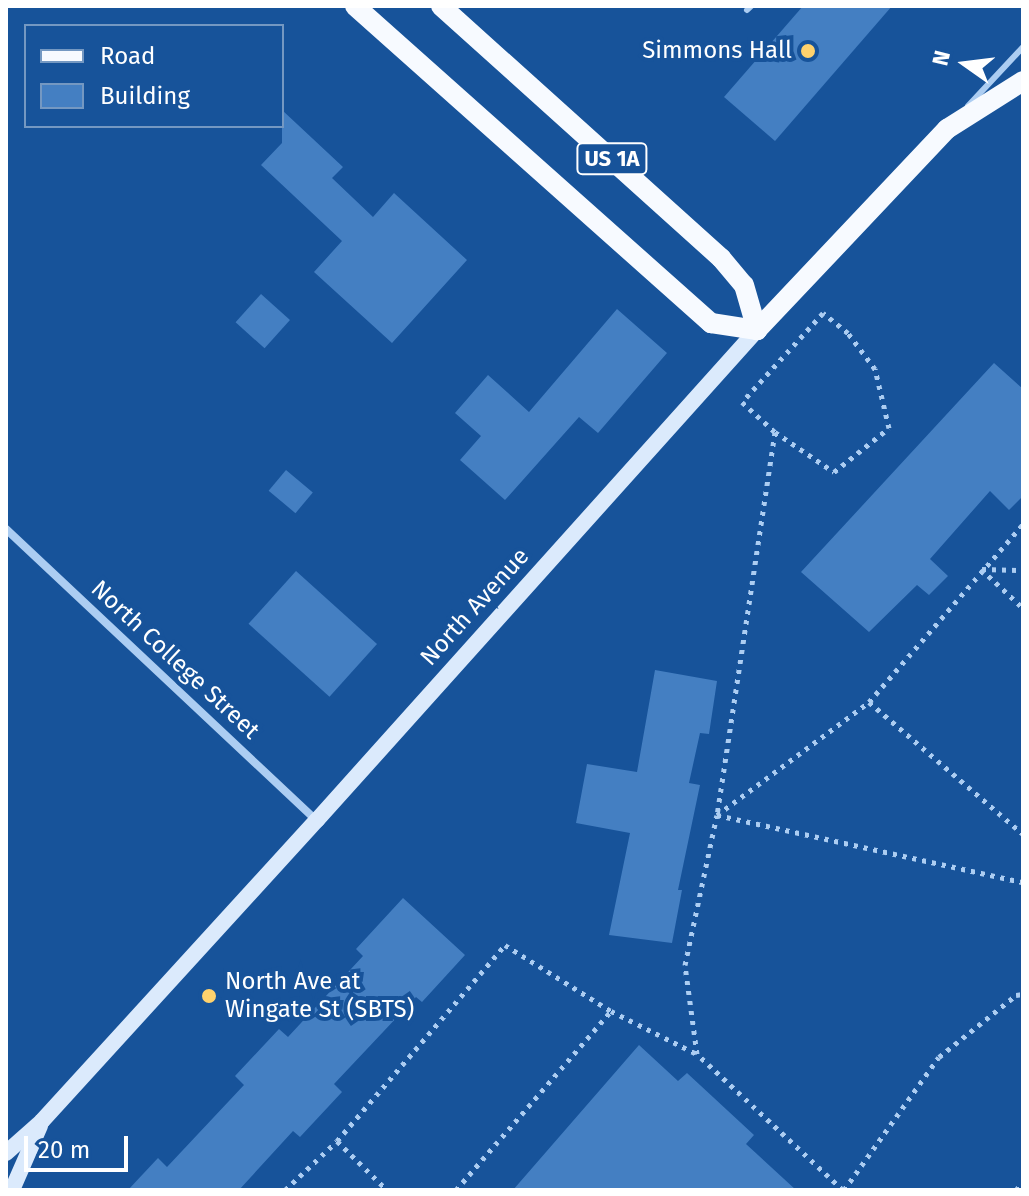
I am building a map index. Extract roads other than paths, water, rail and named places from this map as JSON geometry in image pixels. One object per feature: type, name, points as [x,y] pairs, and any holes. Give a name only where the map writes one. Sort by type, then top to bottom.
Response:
[{"type":"main road","points":[[355,6],[711,323],[757,330]]},
{"type":"main road","name":"US 1A","points":[[441,6],[721,258],[744,285],[757,330]]},
{"type":"main road","name":"North Avenue","points":[[757,330],[947,129],[1023,81]]},
{"type":"street","name":"North Avenue","points":[[6,1153],[42,1121],[317,820],[757,330]]},
{"type":"street","name":"North College Street","points":[[6,529],[317,820]]},
{"type":"street","name":"North Avenue","points":[[12,1190],[42,1121]]},
{"type":"lane","points":[[947,129],[1023,47]]},
{"type":"place","name":"Simmons Hall","points":[[808,51]]},
{"type":"place","name":"North Ave at Wingate St (SBTS)","points":[[209,996]]}]
